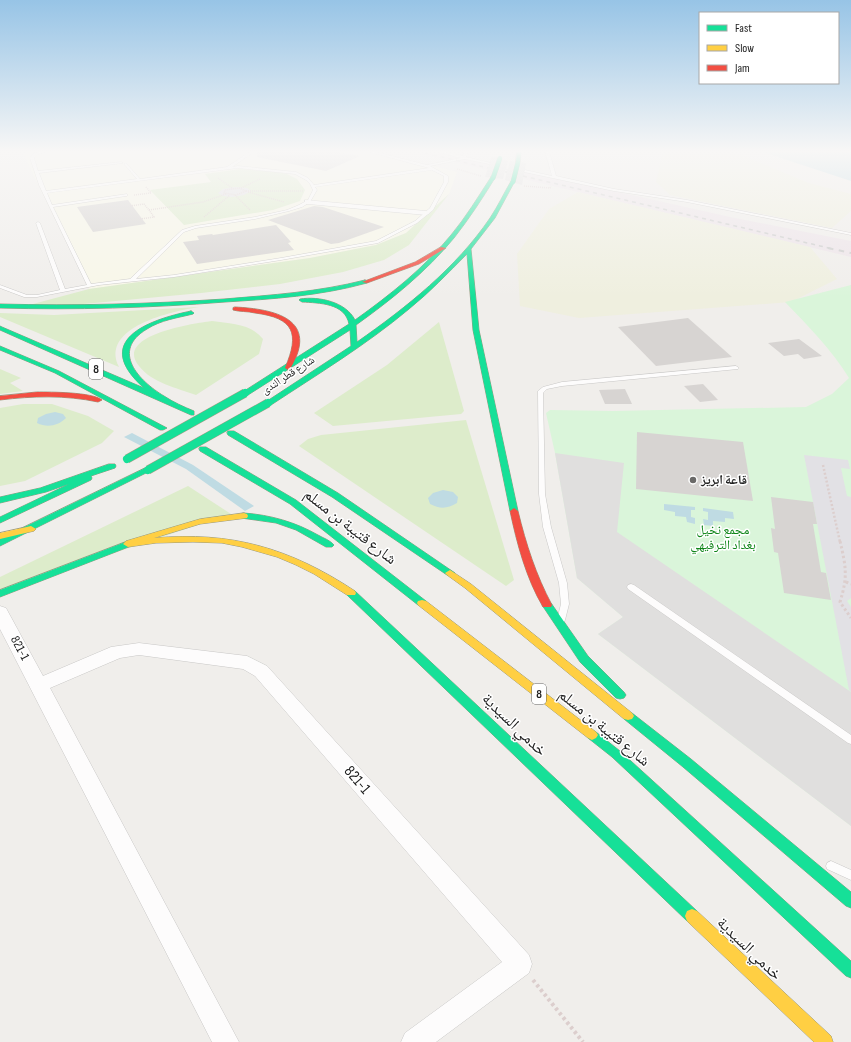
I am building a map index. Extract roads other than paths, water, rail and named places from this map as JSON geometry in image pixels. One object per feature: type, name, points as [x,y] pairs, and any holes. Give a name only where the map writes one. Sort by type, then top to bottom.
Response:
[{"type":"main road","name":"شارع قطر الندى","points":[[0,520],[127,459],[245,394],[288,368],[352,325],[412,278],[443,248],[481,200]]},
{"type":"main road","name":"شارع قطر الندى","points":[[0,543],[32,529],[148,470],[268,403],[354,346],[427,289],[469,249],[505,200]]},
{"type":"main road","points":[[0,306],[80,309],[241,299],[305,293],[362,283],[414,265],[443,248]]},
{"type":"main road","points":[[469,249],[476,330],[522,549],[540,593],[560,626],[584,658],[687,763]]},
{"type":"main road","points":[[241,299],[289,299],[329,303],[341,309],[350,318],[354,346]]},
{"type":"main road","points":[[161,398],[137,376],[126,360],[126,346],[136,333],[153,323],[176,316],[204,310],[230,309],[250,310],[271,314],[287,322],[296,334],[296,346],[288,368]]},
{"type":"main road","name":"8","points":[[0,328],[161,398],[191,413]]},
{"type":"main road","name":"8","points":[[0,348],[57,372],[163,428]]},
{"type":"main road","points":[[0,398],[33,394],[60,394],[96,399],[130,410]]},
{"type":"main road","name":"شارع قتيبة بن مسلم","points":[[231,433],[335,495],[468,586],[547,652],[687,763],[851,901]]},
{"type":"main road","name":"شارع قتيبة بن مسلم","points":[[202,449],[293,502],[616,754],[851,971]]},
{"type":"main road","points":[[0,500],[22,496],[58,486],[112,466]]},
{"type":"main road","points":[[0,594],[153,534],[193,523],[230,517],[257,516],[281,520],[296,525],[409,592]]},
{"type":"main road","points":[[0,536],[32,529]]},
{"type":"main road","name":"خدمي السيدية","points":[[128,544],[192,539],[234,542],[285,558],[338,583],[357,597],[825,1042]]},
{"type":"street","points":[[308,202],[426,213]]},
{"type":"street","name":"821-1","points":[[0,612],[226,1042]]},
{"type":"street","name":"821-1","points":[[39,685],[117,652],[139,649],[247,663],[261,671],[520,964],[414,1042]]},
{"type":"lane","points":[[48,200],[90,286]]},
{"type":"lane","points":[[51,206],[94,200]]},
{"type":"lane","points":[[0,286],[26,296],[37,296],[90,286],[174,276],[353,247],[377,242],[393,235],[416,222],[432,209],[437,200]]},
{"type":"lane","points":[[678,200],[851,234]]},
{"type":"lane","points":[[132,280],[183,231],[256,217],[299,206],[308,202]]},
{"type":"lane","points":[[38,223],[62,291]]},
{"type":"lane","points":[[560,626],[565,604],[563,583],[547,527],[542,494],[540,392],[545,388],[562,384],[736,368]]},
{"type":"lane","points":[[631,587],[851,740]]},
{"type":"lane","points":[[774,836],[851,875]]},
{"type":"water","points":[[55,412],[63,414],[66,418],[60,423],[48,426],[37,423],[38,418]]},
{"type":"water","points":[[132,433],[193,465],[254,506],[245,511],[186,469],[124,437]]},
{"type":"water","points":[[443,490],[453,492],[458,497],[457,503],[444,508],[430,504],[428,498],[433,493]]},
{"type":"water","points":[[664,504],[695,507],[695,510],[691,510],[691,517],[695,518],[695,524],[687,522],[686,517],[675,516],[675,512],[664,510]]},
{"type":"water","points":[[703,508],[733,512],[734,519],[725,518],[725,522],[713,521],[713,526],[704,525],[703,519],[708,520],[708,512],[703,511]]},
{"type":"railway","points":[[623,200],[833,249]]},
{"type":"railway","points":[[828,248],[851,253]]},
{"type":"place","name":"قاعة ابريز","points":[[693,480]]},
{"type":"park label","name":"مجمع نخيل بغداد الترفيهي","points":[[723,538]]}]
